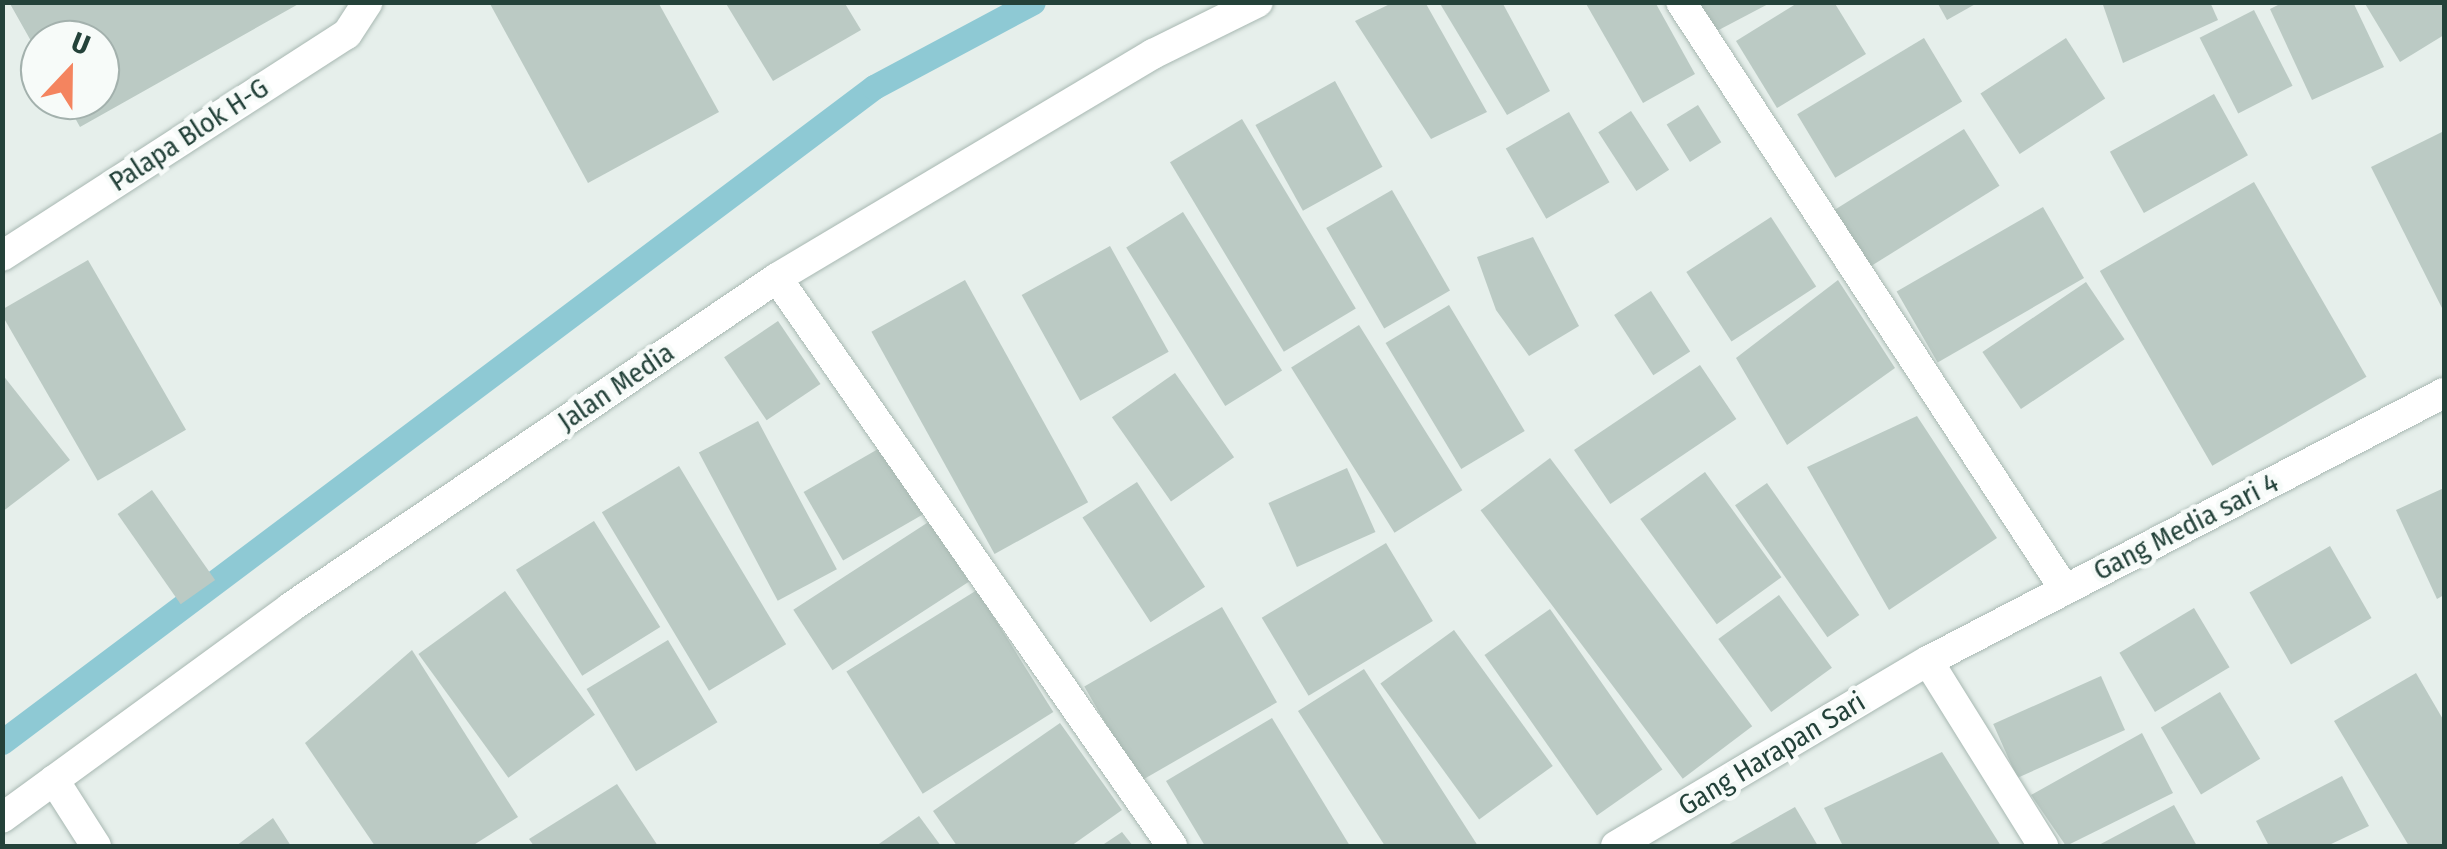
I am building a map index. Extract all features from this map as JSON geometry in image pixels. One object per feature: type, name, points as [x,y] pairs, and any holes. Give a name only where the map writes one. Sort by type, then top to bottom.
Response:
[{"type":"street","name":"Jalan Media","points":[[2,818],[776,278],[1153,54],[1258,2]]},
{"type":"street","points":[[1681,2],[2065,590]]},
{"type":"street","name":"Palapa Blok H-G","points":[[2,256],[347,34],[368,5]]},
{"type":"street","points":[[776,278],[1172,846]]},
{"type":"street","name":"Gang Media sari 4","points":[[1928,661],[2444,392]]},
{"type":"street","points":[[1928,661],[2043,846]]},
{"type":"street","name":"Gang Harapan Sari","points":[[1616,846],[1928,661]]},
{"type":"street","points":[[54,780],[96,846]]},
{"type":"building","points":[[9,2],[302,2],[120,104],[120,20],[20,22]]},
{"type":"building","points":[[489,2],[658,2],[719,112],[588,183]]},
{"type":"building","points":[[725,2],[844,2],[861,30],[773,81]]},
{"type":"building","points":[[1394,2],[1425,2],[1487,112],[1431,139],[1355,21]]},
{"type":"building","points":[[1439,2],[1502,2],[1550,91],[1507,115]]},
{"type":"building","points":[[1585,2],[1655,2],[1695,74],[1643,103]]},
{"type":"building","points":[[1696,2],[1772,2],[1713,33]]},
{"type":"building","points":[[1799,2],[1834,2],[1866,54],[1777,108],[1736,41]]},
{"type":"building","points":[[1937,2],[1979,2],[1947,20]]},
{"type":"building","points":[[2102,2],[2210,2],[2218,20],[2123,63]]},
{"type":"building","points":[[2284,2],[2353,2],[2384,67],[2312,100],[2270,9]]},
{"type":"building","points":[[2364,2],[2444,2],[2444,35],[2400,62]]},
{"type":"building","points":[[2254,10],[2293,86],[2238,113],[2200,38]]},
{"type":"building","points":[[1924,38],[1962,101],[1835,178],[1797,114]]},
{"type":"building","points":[[2066,38],[2105,98],[2020,154],[1980,94]]},
{"type":"building","points":[[1335,81],[1383,167],[1303,211],[1255,125]]},
{"type":"building","points":[[2214,94],[2248,155],[2144,213],[2110,152]]},
{"type":"building","points":[[1698,105],[1721,142],[1690,162],[1667,125]]},
{"type":"building","points":[[1631,111],[1669,170],[1636,191],[1598,132]]},
{"type":"building","points":[[1569,112],[1610,182],[1546,219],[1506,148]]},
{"type":"building","points":[[1242,119],[1356,308],[1284,352],[1170,162]]},
{"type":"building","points":[[1964,129],[2000,186],[1866,270],[1830,213]]},
{"type":"building","points":[[2444,131],[2444,312],[2371,167]]},
{"type":"building","points":[[2254,182],[2366,377],[2212,466],[2100,271]]},
{"type":"building","points":[[1392,190],[1450,290],[1384,328],[1326,228]]},
{"type":"building","points":[[2043,207],[2084,278],[1938,363],[1897,292]]},
{"type":"building","points":[[1183,212],[1282,371],[1225,406],[1126,248]]},
{"type":"building","points":[[1771,217],[1816,287],[1731,342],[1686,272]]},
{"type":"building","points":[[1533,237],[1579,326],[1529,356],[1496,310],[1477,257]]},
{"type":"building","points":[[1110,246],[1169,352],[1080,401],[1022,295]]},
{"type":"building","points":[[88,260],[186,430],[98,481],[2,315],[2,310]]},
{"type":"building","points":[[965,280],[1088,502],[995,554],[871,332]]},
{"type":"building","points":[[1838,280],[1895,368],[1787,445],[1736,358]]},
{"type":"building","points":[[2086,282],[2125,339],[2021,409],[1982,352]]},
{"type":"building","points":[[1651,291],[1690,351],[1653,375],[1614,315]]},
{"type":"building","points":[[1449,305],[1525,431],[1461,469],[1386,343]]},
{"type":"building","points":[[778,321],[820,384],[767,420],[724,357]]},
{"type":"building","points":[[1359,325],[1462,490],[1394,533],[1291,367]]},
{"type":"building","points":[[1700,365],[1736,419],[1610,504],[1574,450]]},
{"type":"building","points":[[1175,373],[1234,457],[1171,502],[1112,417]]},
{"type":"building","points":[[2,374],[70,460],[2,512]]},
{"type":"building","points":[[1917,416],[1997,538],[1889,610],[1807,467]]},
{"type":"building","points":[[758,421],[837,569],[778,601],[699,452]]},
{"type":"building","points":[[885,445],[924,513],[843,560],[804,492]]},
{"type":"building","points":[[1550,458],[1752,726],[1683,779],[1481,510]]},
{"type":"building","points":[[679,466],[786,644],[709,691],[602,512]]},
{"type":"building","points":[[1347,468],[1375,532],[1297,567],[1268,503]]},
{"type":"building","points":[[1705,472],[1781,577],[1717,624],[1640,519]]},
{"type":"building","points":[[1137,482],[1205,587],[1151,622],[1082,517]]},
{"type":"building","points":[[1767,483],[1859,615],[1827,637],[1735,505]]},
{"type":"building","points":[[2444,488],[2444,595],[2437,599],[2396,510]]},
{"type":"building","points":[[152,490],[215,580],[181,604],[118,514]]},
{"type":"building","points":[[594,521],[660,627],[582,676],[516,570]]},
{"type":"building","points":[[930,521],[969,581],[833,670],[793,610]]},
{"type":"building","points":[[1386,543],[1433,621],[1309,696],[1262,618]]},
{"type":"building","points":[[2330,546],[2372,618],[2291,664],[2249,592]]},
{"type":"building","points":[[977,590],[1053,712],[923,794],[846,672]]},
{"type":"building","points":[[505,591],[595,715],[508,778],[418,654]]},
{"type":"building","points":[[1779,595],[1832,668],[1771,712],[1718,639]]},
{"type":"building","points":[[1222,607],[1277,702],[1139,782],[1084,686]]},
{"type":"building","points":[[2194,608],[2230,667],[2155,712],[2119,653]]},
{"type":"building","points":[[1550,609],[1662,770],[1597,815],[1484,655]]},
{"type":"building","points":[[1454,630],[1553,766],[1479,819],[1380,683]]},
{"type":"building","points":[[668,640],[717,722],[636,771],[587,689]]},
{"type":"building","points":[[412,650],[518,817],[472,846],[375,846],[305,743]]},
{"type":"building","points":[[1364,669],[1478,846],[1385,846],[1298,711]]},
{"type":"building","points":[[2416,673],[2444,721],[2444,846],[2409,846],[2334,721]]},
{"type":"building","points":[[2101,676],[2125,730],[2017,778],[1993,724]]},
{"type":"building","points":[[2220,692],[2260,759],[2201,794],[2161,728]]},
{"type":"building","points":[[1272,718],[1350,846],[1205,846],[1166,781]]},
{"type":"building","points":[[1060,723],[1122,810],[1071,846],[957,846],[933,811]]},
{"type":"building","points":[[2142,733],[2173,793],[2066,846],[2031,795]]},
{"type":"building","points":[[1942,752],[2001,846],[1843,846],[1824,808]]},
{"type":"building","points":[[2342,776],[2369,826],[2327,846],[2269,846],[2256,821]]},
{"type":"building","points":[[617,784],[658,846],[534,846],[529,839]]},
{"type":"building","points":[[2174,805],[2197,846],[2097,846]]},
{"type":"building","points":[[1795,807],[1818,846],[1726,846]]},
{"type":"building","points":[[919,816],[941,846],[876,846]]},
{"type":"building","points":[[273,818],[291,846],[236,846]]},
{"type":"building","points":[[1122,832],[1133,846],[1101,846]]},
{"type":"waterway","points":[[2,742],[874,87],[1033,2]]}]
